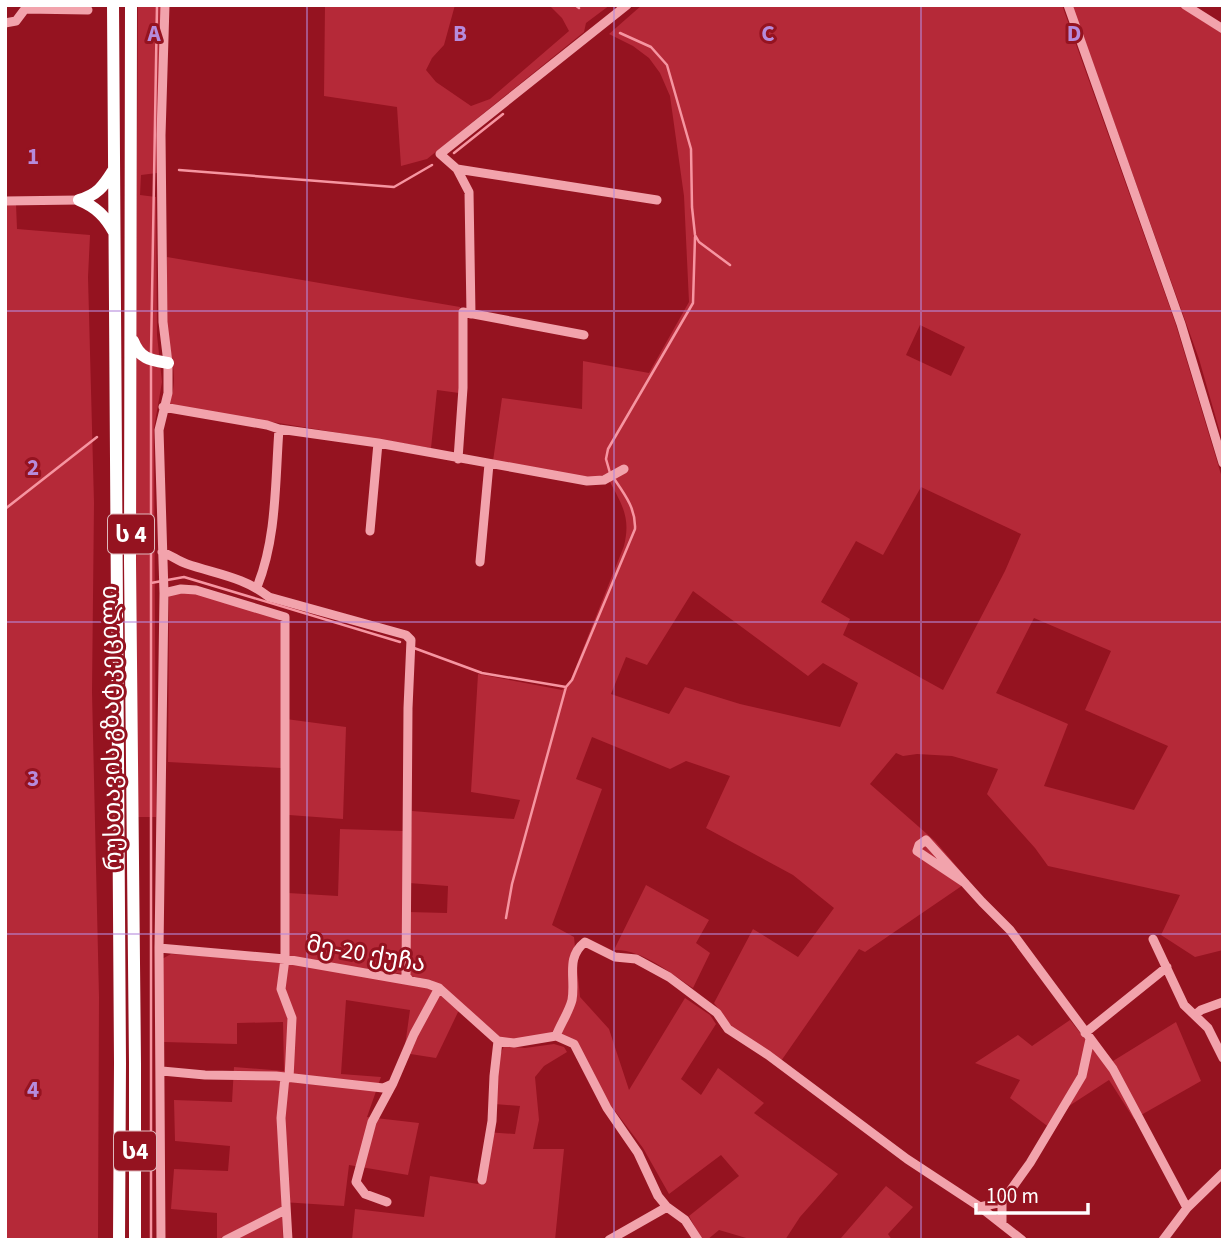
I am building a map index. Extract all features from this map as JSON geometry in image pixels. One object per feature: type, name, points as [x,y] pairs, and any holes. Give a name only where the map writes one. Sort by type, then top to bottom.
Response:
[{"type":"highway","name":"რუსთავის გზატკეცილი","points":[[113,5],[119,1240]]},
{"type":"highway","name":"რუსთავის გზატკეცილი","points":[[131,5],[130,561],[135,1240]]},
{"type":"highway","points":[[79,200],[93,196],[102,189],[113,171]]},
{"type":"highway","points":[[79,200],[101,213],[114,232]]},
{"type":"highway","points":[[132,341],[136,349],[158,362]]},
{"type":"highway","points":[[132,379],[136,372],[158,362]]},
{"type":"street","points":[[161,1240],[162,1070],[159,948],[164,590],[159,430],[168,393],[158,362],[163,323],[160,135],[166,5]]},
{"type":"street","points":[[471,314],[469,192],[457,169],[440,155],[627,5]]},
{"type":"street","points":[[1068,5],[1181,324],[1223,463]]},
{"type":"street","points":[[1185,5],[1223,29]]},
{"type":"street","points":[[5,23],[16,21],[25,9],[88,10]]},
{"type":"street","points":[[457,169],[657,200]]},
{"type":"street","points":[[5,201],[79,200]]},
{"type":"street","points":[[458,459],[463,388],[463,313],[584,335]]},
{"type":"street","points":[[163,407],[587,481],[604,480],[624,469]]},
{"type":"street","points":[[257,587],[265,565],[272,520],[279,429]]},
{"type":"street","points":[[370,531],[378,443]]},
{"type":"street","points":[[480,562],[489,464]]},
{"type":"street","points":[[162,552],[184,563],[234,576],[257,587],[269,597],[406,635],[411,640],[406,976],[410,981]]},
{"type":"street","points":[[164,590],[197,590],[285,617],[285,959],[281,989],[292,1018],[281,1118],[288,1240]]},
{"type":"street","points":[[965,883],[917,851],[919,845],[926,840],[1010,930],[1113,1069],[1187,1208]]},
{"type":"street","points":[[1153,939],[1184,1005],[1208,1028],[1223,1058]]},
{"type":"street","points":[[556,1037],[572,1001],[572,959],[578,947],[585,942],[615,957],[636,959],[668,977],[717,1013],[728,1029],[768,1055],[907,1159],[980,1207],[1022,1240]]},
{"type":"street","name":"მე-20 ქუჩა","points":[[159,948],[285,959],[439,988],[499,1041]]},
{"type":"street","points":[[1002,1224],[1002,1202],[1030,1163],[1082,1076],[1087,1036],[1167,967]]},
{"type":"street","points":[[387,1202],[365,1195],[356,1182],[372,1122],[439,988]]},
{"type":"street","points":[[1195,1015],[1223,1002]]},
{"type":"street","points":[[482,1180],[492,1121],[499,1041],[514,1043],[556,1037],[574,1044],[607,1108],[638,1153],[658,1196],[667,1207],[685,1220],[698,1240]]},
{"type":"street","points":[[162,1070],[287,1078],[383,1088],[393,1083]]},
{"type":"street","points":[[1163,1240],[1187,1208],[1223,1173]]},
{"type":"street","points":[[980,1207],[1002,1202]]},
{"type":"street","points":[[609,1240],[667,1207]]},
{"type":"street","points":[[226,1240],[285,1210]]},
{"type":"shaded area","points":[[138,5],[162,5],[157,173],[141,175],[140,195],[156,197],[157,335],[162,382],[154,428],[156,817],[138,817],[134,572]]},
{"type":"shaded area","points":[[325,5],[455,5],[444,45],[432,58],[426,70],[436,82],[471,106],[490,99],[569,31],[562,18],[549,5],[610,5],[586,23],[584,32],[427,159],[401,166],[397,107],[324,96]]},
{"type":"shaded area","points":[[642,5],[1062,5],[1175,322],[1223,481],[1223,950],[1195,957],[1161,935],[1180,895],[1048,866],[987,794],[998,769],[952,756],[903,756],[896,753],[870,784],[935,841],[969,881],[865,952],[859,949],[781,1061],[732,1027],[714,1003],[753,929],[798,957],[834,908],[793,875],[706,828],[730,776],[686,761],[670,769],[592,737],[576,779],[602,789],[552,925],[574,937],[580,997],[609,1029],[629,1090],[685,998],[710,1015],[716,1024],[681,1079],[701,1095],[718,1068],[764,1103],[754,1113],[838,1174],[800,1217],[785,1240],[753,1240],[719,1230],[707,1240],[702,1240],[689,1216],[739,1176],[721,1155],[669,1194],[643,1148],[609,1103],[565,1036],[499,1039],[443,987],[431,980],[409,976],[408,912],[447,913],[448,886],[409,883],[412,811],[514,819],[520,800],[471,792],[478,674],[562,690],[571,679],[626,535],[623,508],[606,474],[569,475],[493,461],[502,398],[582,409],[583,361],[649,373],[689,302],[684,196],[670,96],[660,73],[649,58],[609,34]],"holes":[[[920,325],[965,347],[951,376],[906,355]],[[921,487],[1021,534],[1005,571],[943,690],[843,635],[850,619],[821,602],[856,541],[883,555]],[[693,591],[808,676],[823,663],[858,683],[840,727],[740,704],[685,687],[669,714],[611,694],[626,657],[647,665]],[[1034,618],[1111,651],[1085,710],[1168,746],[1134,810],[1044,786],[1068,724],[996,693]]]},
{"type":"shaded area","points":[[1072,5],[1178,5],[1223,34],[1223,443],[1199,359]]},
{"type":"shaded area","points":[[5,204],[16,204],[17,229],[90,235],[88,277],[94,503],[92,692],[99,997],[98,1240],[5,1240]]},
{"type":"shaded area","points":[[167,257],[460,307],[459,393],[437,390],[431,448],[168,405],[174,376],[165,316]]},
{"type":"shaded area","points":[[192,592],[276,616],[283,624],[281,768],[168,762],[169,595]]},
{"type":"shaded area","points":[[286,719],[346,727],[343,819],[289,815]]},
{"type":"shaded area","points":[[340,829],[404,831],[403,974],[288,958],[288,893],[338,896]]},
{"type":"shaded area","points":[[646,885],[709,920],[696,943],[710,953],[693,988],[635,953],[614,950]]},
{"type":"shaded area","points":[[171,954],[289,961],[397,980],[438,991],[459,1010],[436,1058],[404,1053],[410,1010],[346,1000],[341,1074],[381,1077],[367,1117],[419,1123],[408,1175],[349,1165],[344,1206],[282,1202],[283,1240],[213,1240],[217,1238],[217,1213],[171,1209],[174,1169],[228,1171],[230,1146],[175,1141],[174,1100],[232,1102],[234,1067],[284,1071],[283,1022],[237,1023],[237,1044],[164,1042],[162,959]]},
{"type":"shaded area","points":[[1070,1020],[1085,1039],[1096,1040],[1113,1061],[1176,1022],[1201,1081],[1134,1119],[1109,1080],[1069,1106],[1054,1131],[1010,1098],[1020,1080],[975,1063],[1018,1035],[1032,1046]]},
{"type":"shaded area","points":[[554,1044],[564,1047],[567,1052],[544,1066],[535,1077],[539,1120],[533,1149],[564,1149],[555,1240],[352,1240],[355,1209],[424,1217],[430,1176],[478,1184],[486,1132],[515,1134],[520,1106],[494,1104],[500,1055],[504,1046],[525,1048]]},
{"type":"shaded area","points":[[886,1186],[913,1207],[888,1234],[892,1240],[841,1238]]},
{"type":"waterway","points":[[151,354],[157,5]]},
{"type":"waterway","points":[[575,5],[579,8]]},
{"type":"waterway","points":[[620,33],[651,47],[667,65],[691,149],[695,235],[699,242],[730,265]]},
{"type":"waterway","points":[[454,153],[503,114]]},
{"type":"waterway","points":[[179,170],[394,187],[432,165]]},
{"type":"waterway","points":[[610,473],[606,459],[608,449],[693,303],[695,237]]},
{"type":"waterway","points":[[151,365],[151,1240]]},
{"type":"waterway","points":[[5,509],[97,437]]},
{"type":"waterway","points":[[566,687],[572,680],[635,529],[632,509],[615,480]]},
{"type":"waterway","points":[[151,583],[184,577],[400,642]]},
{"type":"waterway","points":[[414,648],[482,673],[566,687],[512,884],[506,918]]}]
